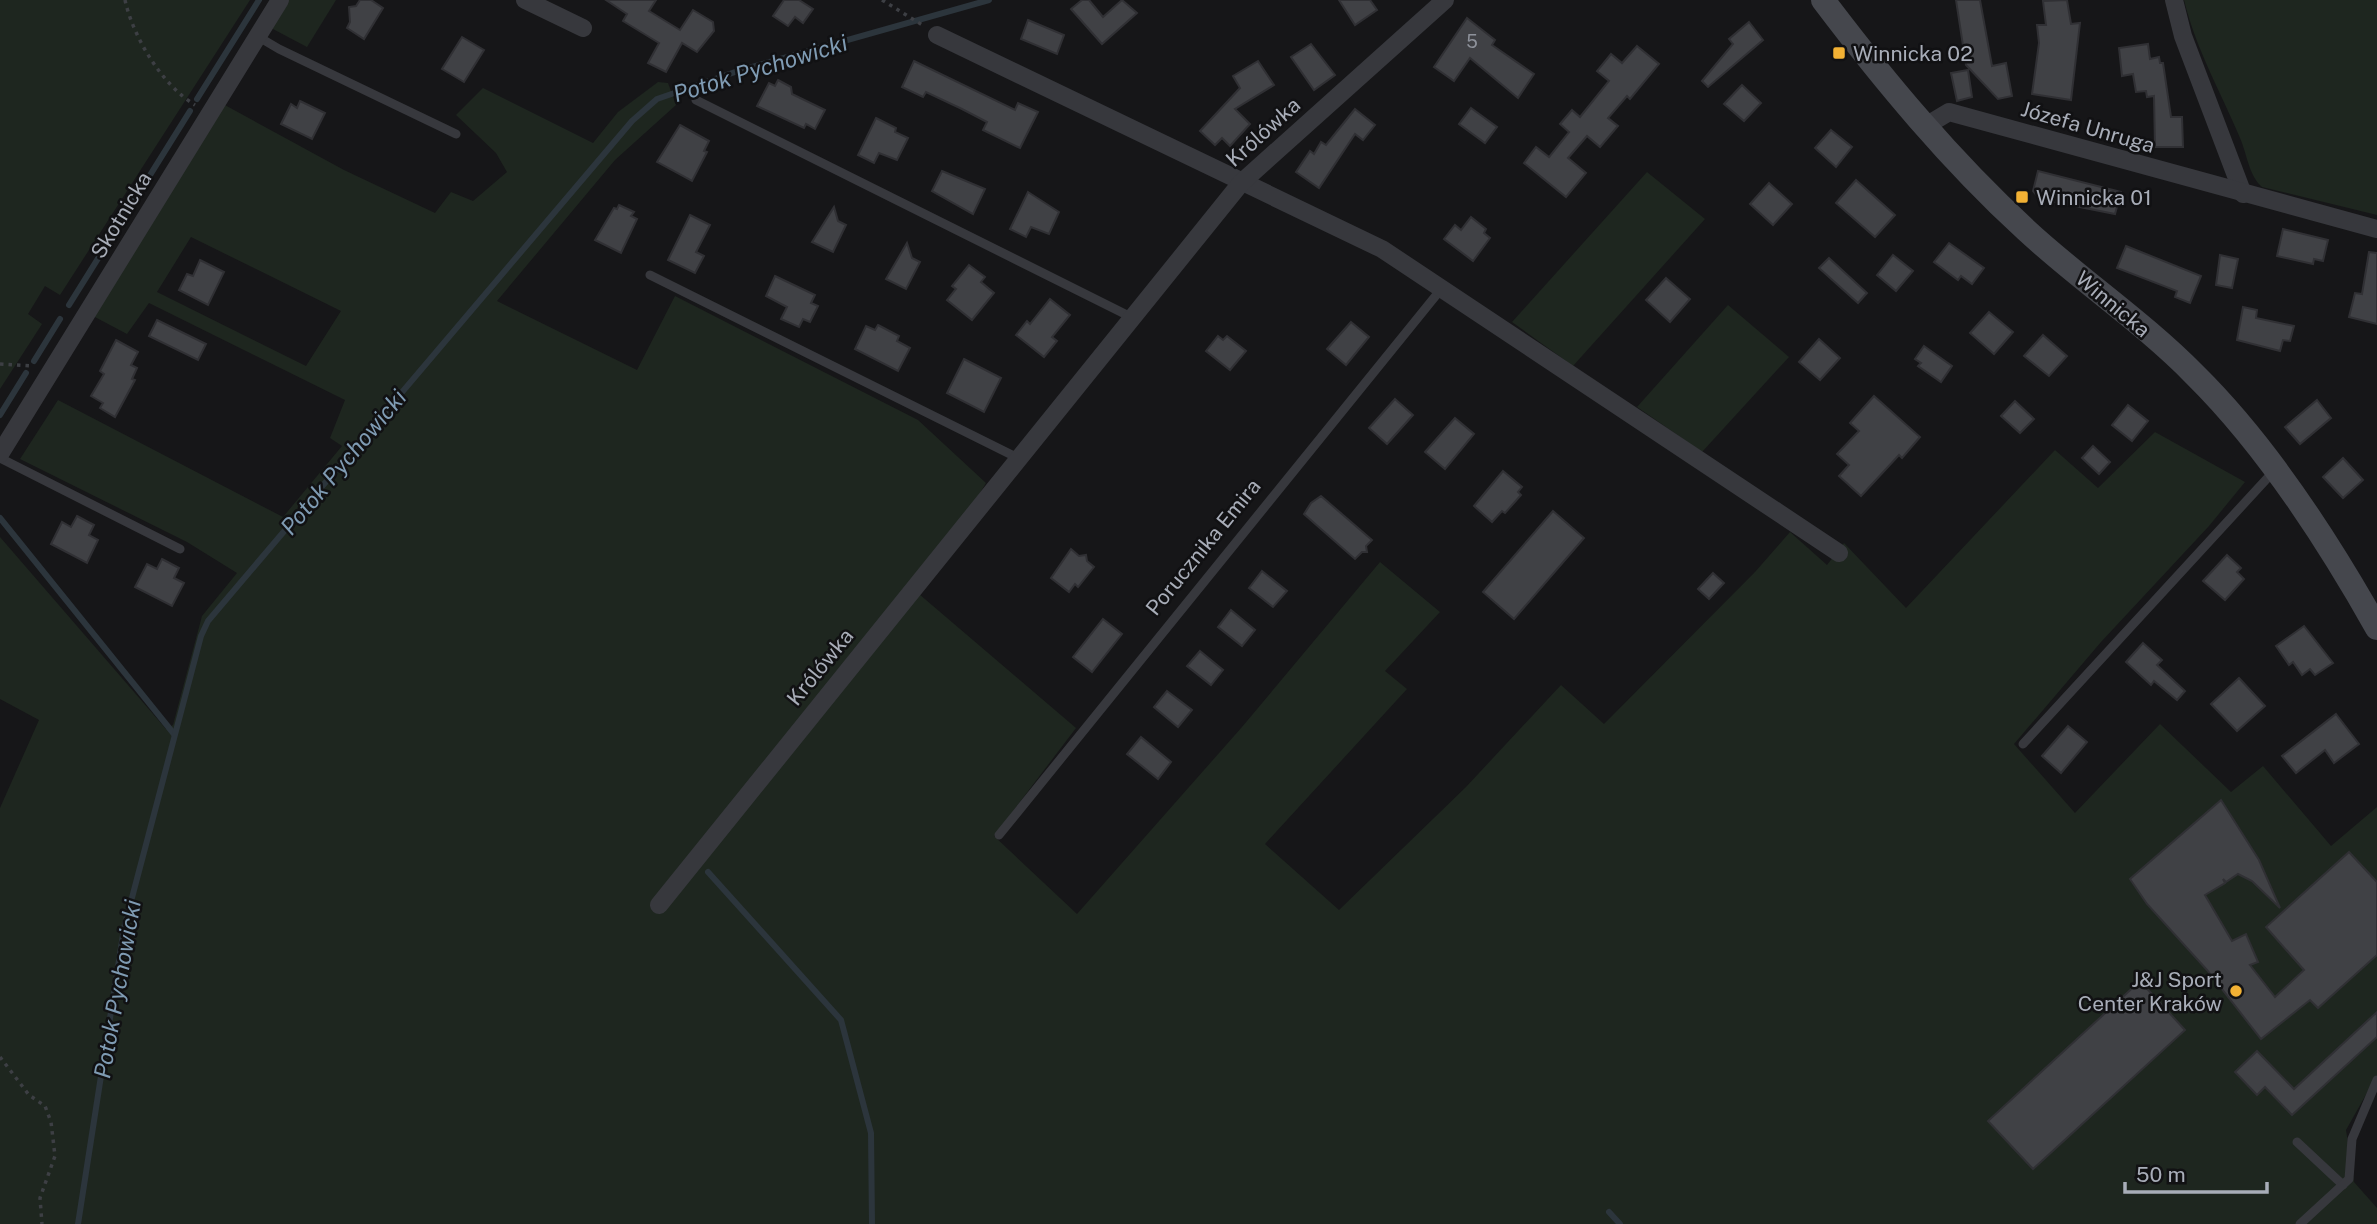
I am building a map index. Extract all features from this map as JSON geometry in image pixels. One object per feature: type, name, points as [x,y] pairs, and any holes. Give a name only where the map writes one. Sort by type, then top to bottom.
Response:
[{"type":"street","name":"Skotnicka","points":[[0,456],[280,0]]},
{"type":"street","points":[[525,0],[583,28]]},
{"type":"street","name":"Królówka","points":[[659,905],[1241,183],[1445,0]]},
{"type":"street","name":"Winnicka","points":[[1823,0],[1924,127],[2027,231],[2194,374],[2227,410],[2274,470],[2355,588],[2377,628]]},
{"type":"street","points":[[2174,0],[2183,36],[2243,194]]},
{"type":"street","points":[[930,30],[1382,249],[1839,553]]},
{"type":"street","name":"Józefa Unruga","points":[[1924,127],[1950,112],[2377,229]]},
{"type":"lane","points":[[257,36],[279,50],[456,134]]},
{"type":"lane","points":[[696,100],[1133,318]]},
{"type":"lane","points":[[650,275],[1018,458]]},
{"type":"lane","name":"Porucznika Emira","points":[[999,835],[1442,288]]},
{"type":"lane","points":[[0,456],[180,549]]},
{"type":"lane","points":[[2023,744],[2274,470]]},
{"type":"lane","points":[[2300,1224],[2343,1185],[2351,1172],[2352,1139],[2377,1080]]},
{"type":"lane","points":[[2297,1142],[2343,1185]]},
{"type":"path","points":[[125,0],[136,28],[164,77],[175,91],[209,114]]},
{"type":"path","points":[[882,0],[913,16],[930,30]]},
{"type":"path","points":[[0,364],[39,366],[58,361]]},
{"type":"path","points":[[0,1057],[29,1095],[45,1106],[51,1122],[55,1156],[40,1198],[42,1224]]},
{"type":"shaded area","points":[[0,0],[250,0],[60,295],[45,286],[28,314],[42,324],[0,389]]},
{"type":"shaded area","points":[[288,0],[336,0],[307,47],[271,28]]},
{"type":"shaded area","points":[[2184,0],[2377,0],[2377,215],[2262,187],[2251,171],[2240,138],[2202,54]]},
{"type":"shaded area","points":[[658,82],[668,83],[676,105],[615,160],[497,301],[637,370],[675,296],[918,420],[986,483],[919,594],[1076,728],[994,836],[1077,914],[1242,727],[1380,562],[1440,612],[1385,671],[1407,689],[1265,844],[1339,910],[1466,787],[1561,685],[1604,724],[1755,572],[1790,532],[1827,565],[1844,543],[1906,608],[2055,450],[2098,488],[2155,432],[2245,482],[2209,526],[2101,642],[2014,744],[2075,813],[2160,724],[2231,792],[2263,766],[2331,846],[2377,807],[2377,1075],[2346,1130],[2354,1182],[2377,1208],[2377,1224],[0,1224],[0,808],[39,720],[0,699],[0,537],[166,729],[173,725],[202,616],[237,573],[187,542],[20,459],[58,400],[283,517],[342,446],[330,438],[345,400],[149,303],[127,334],[93,316],[223,104],[344,170],[435,213],[451,192],[473,201],[507,172],[496,153],[456,115],[483,88],[593,143],[618,112]],"holes":[[[191,237],[341,311],[306,366],[157,292]]]},
{"type":"shaded area","points":[[1647,172],[1705,219],[1573,366],[1512,322]]},
{"type":"shaded area","points":[[1728,305],[1789,357],[1702,452],[1637,407]]},
{"type":"building","points":[[360,0],[371,0],[383,8],[364,39],[347,28],[350,22],[349,7],[356,6]]},
{"type":"building","points":[[606,0],[656,0],[649,11],[680,30],[693,10],[713,22],[714,31],[697,52],[682,43],[666,72],[648,63],[659,43],[623,21],[627,14]]},
{"type":"building","points":[[784,0],[799,0],[813,9],[803,23],[795,17],[788,26],[773,16]]},
{"type":"building","points":[[1082,0],[1089,0],[1103,17],[1122,0],[1137,13],[1102,44],[1071,9]]},
{"type":"building","points":[[1339,0],[1370,0],[1377,10],[1355,25]]},
{"type":"building","points":[[1956,0],[1980,0],[1992,66],[2006,63],[2012,96],[1998,99],[1966,65]]},
{"type":"building","points":[[2067,0],[2071,24],[2080,23],[2071,100],[2032,94],[2039,43],[2037,25],[2046,25],[2043,1]]},
{"type":"building","points":[[1467,18],[1495,40],[1492,45],[1534,74],[1518,98],[1470,58],[1454,81],[1434,67]]},
{"type":"building","points":[[1028,20],[1064,35],[1057,54],[1021,39]]},
{"type":"building","points":[[1749,22],[1763,40],[1708,87],[1702,81],[1733,44],[1729,39]]},
{"type":"building","points":[[462,37],[484,50],[464,82],[442,69]]},
{"type":"building","points":[[1311,44],[1335,75],[1314,90],[1291,57]]},
{"type":"building","points":[[2148,44],[2150,59],[2159,57],[2160,63],[2163,63],[2171,117],[2182,117],[2183,147],[2155,147],[2154,96],[2147,97],[2146,91],[2136,92],[2133,74],[2122,76],[2119,48]]},
{"type":"building","points":[[1637,46],[1659,64],[1630,99],[1627,96],[1608,118],[1618,126],[1600,147],[1587,136],[1568,158],[1586,173],[1566,197],[1524,163],[1536,147],[1549,157],[1569,132],[1560,124],[1572,110],[1580,117],[1609,81],[1597,71],[1611,54],[1622,63]]},
{"type":"building","points":[[914,61],[1015,110],[1018,103],[1038,112],[1020,148],[983,130],[987,122],[962,109],[926,92],[923,97],[902,87]]},
{"type":"building","points":[[1258,61],[1274,85],[1235,109],[1250,124],[1230,146],[1222,138],[1215,145],[1200,131],[1240,88],[1233,76]]},
{"type":"building","points":[[1968,70],[1972,97],[1957,101],[1951,73]]},
{"type":"building","points":[[778,80],[791,87],[792,94],[825,110],[815,129],[806,124],[804,128],[757,106],[769,83],[775,86]]},
{"type":"building","points":[[1742,85],[1761,103],[1744,121],[1724,104]]},
{"type":"building","points":[[300,101],[325,113],[312,139],[281,124],[291,104],[297,108]]},
{"type":"building","points":[[1471,108],[1497,127],[1485,143],[1459,124]]},
{"type":"building","points":[[1355,109],[1375,125],[1363,140],[1355,134],[1319,188],[1296,172],[1310,151],[1314,154],[1321,142],[1326,145]]},
{"type":"building","points":[[876,118],[896,128],[895,132],[908,138],[897,160],[879,153],[874,163],[858,155]]},
{"type":"building","points":[[680,125],[709,141],[704,151],[707,152],[692,181],[657,162]]},
{"type":"building","points":[[1831,130],[1852,147],[1836,167],[1815,148]]},
{"type":"building","points":[[942,171],[985,189],[973,214],[932,191]]},
{"type":"building","points":[[2038,171],[2121,192],[2115,214],[2040,199],[2033,191]]},
{"type":"building","points":[[1856,180],[1895,215],[1875,237],[1836,203]]},
{"type":"building","points":[[1769,183],[1792,204],[1773,225],[1750,204]]},
{"type":"building","points":[[1028,192],[1059,212],[1049,234],[1031,227],[1026,237],[1010,229]]},
{"type":"building","points":[[619,205],[634,212],[631,216],[637,219],[621,253],[595,240],[614,208],[617,209]]},
{"type":"building","points":[[834,207],[838,221],[846,225],[833,252],[812,242]]},
{"type":"building","points":[[690,215],[710,225],[696,252],[704,256],[695,273],[668,260]]},
{"type":"building","points":[[1471,217],[1486,229],[1484,233],[1490,238],[1473,261],[1444,239],[1455,225],[1461,230]]},
{"type":"building","points":[[2283,229],[2328,240],[2323,261],[2314,259],[2313,264],[2277,256]]},
{"type":"building","points":[[907,243],[912,258],[920,262],[906,289],[886,279]]},
{"type":"building","points":[[1949,243],[1984,268],[1972,284],[1961,276],[1958,280],[1934,262]]},
{"type":"building","points":[[2126,246],[2201,276],[2190,303],[2175,297],[2177,291],[2117,268]]},
{"type":"building","points":[[2369,252],[2377,253],[2377,324],[2349,317],[2355,293],[2362,294]]},
{"type":"building","points":[[1893,255],[1913,271],[1896,291],[1877,275]]},
{"type":"building","points":[[2220,255],[2238,259],[2232,288],[2216,285]]},
{"type":"building","points":[[1829,258],[1867,293],[1858,303],[1819,268]]},
{"type":"building","points":[[200,260],[224,272],[208,305],[179,290],[187,274],[193,276]]},
{"type":"building","points":[[969,265],[985,277],[981,282],[994,293],[972,320],[947,300],[956,289],[952,286]]},
{"type":"building","points":[[775,276],[815,295],[811,303],[818,306],[810,322],[803,319],[799,327],[781,319],[787,307],[766,296]]},
{"type":"building","points":[[1666,278],[1690,299],[1670,322],[1646,300]]},
{"type":"building","points":[[1050,299],[1070,315],[1052,337],[1057,341],[1044,357],[1016,335],[1027,321],[1030,324]]},
{"type":"building","points":[[2243,307],[2257,310],[2256,318],[2294,326],[2290,341],[2283,340],[2280,351],[2237,340]]},
{"type":"building","points":[[1989,312],[2013,332],[1994,354],[1970,333]]},
{"type":"building","points":[[157,320],[206,344],[198,360],[149,336]]},
{"type":"building","points":[[1351,322],[1369,337],[1346,365],[1327,349]]},
{"type":"building","points":[[878,325],[899,336],[897,341],[910,348],[898,371],[855,349],[866,326],[875,330]]},
{"type":"building","points":[[2043,335],[2067,356],[2049,376],[2024,356]]},
{"type":"building","points":[[1218,336],[1223,340],[1227,336],[1246,351],[1230,370],[1206,351]]},
{"type":"building","points":[[1819,339],[1840,358],[1820,380],[1799,362]]},
{"type":"building","points":[[116,340],[138,352],[131,365],[137,368],[132,379],[135,380],[115,417],[100,408],[103,403],[91,396],[104,374],[100,371]]},
{"type":"building","points":[[1924,346],[1952,366],[1941,382],[1918,366],[1921,363],[1915,359]]},
{"type":"building","points":[[964,359],[1001,378],[984,412],[947,393]]},
{"type":"building","points":[[1874,396],[1920,437],[1902,458],[1899,455],[1861,496],[1839,476],[1849,465],[1837,454],[1859,431],[1850,423]]},
{"type":"building","points":[[1395,399],[1413,415],[1387,444],[1369,428]]},
{"type":"building","points":[[2317,400],[2331,418],[2300,444],[2285,427]]},
{"type":"building","points":[[2015,401],[2034,419],[2020,433],[2001,416]]},
{"type":"building","points":[[2128,405],[2148,421],[2132,441],[2112,425]]},
{"type":"building","points":[[1455,418],[1474,434],[1445,469],[1425,452]]},
{"type":"building","points":[[2093,446],[2110,462],[2099,474],[2082,458]]},
{"type":"building","points":[[2343,458],[2363,480],[2343,498],[2323,477]]},
{"type":"building","points":[[1503,471],[1522,487],[1518,492],[1521,495],[1505,513],[1502,511],[1492,522],[1474,506]]},
{"type":"building","points":[[1321,496],[1372,540],[1366,546],[1367,552],[1362,552],[1355,559],[1304,514],[1311,503]]},
{"type":"building","points":[[1553,511],[1584,538],[1514,619],[1483,592]]},
{"type":"building","points":[[77,516],[94,525],[89,535],[98,540],[87,563],[51,544],[62,522],[71,527]]},
{"type":"building","points":[[1071,549],[1079,556],[1086,555],[1087,561],[1094,567],[1078,587],[1075,584],[1069,592],[1051,578]]},
{"type":"building","points":[[2227,555],[2241,568],[2237,572],[2244,579],[2225,600],[2203,581]]},
{"type":"building","points":[[162,559],[179,568],[174,578],[184,583],[172,606],[135,587],[147,564],[157,569]]},
{"type":"building","points":[[1262,571],[1287,591],[1273,607],[1249,588]]},
{"type":"building","points":[[1713,573],[1724,583],[1709,599],[1698,589]]},
{"type":"building","points":[[1231,610],[1255,630],[1242,646],[1218,627]]},
{"type":"building","points":[[1103,619],[1122,634],[1092,672],[1073,657]]},
{"type":"building","points":[[2304,626],[2333,663],[2315,675],[2310,669],[2302,675],[2293,662],[2289,665],[2276,646]]},
{"type":"building","points":[[2143,643],[2162,660],[2157,665],[2185,691],[2177,700],[2154,681],[2151,685],[2126,662]]},
{"type":"building","points":[[1200,651],[1223,670],[1211,685],[1187,666]]},
{"type":"building","points":[[2239,678],[2265,706],[2237,731],[2211,704]]},
{"type":"building","points":[[1167,691],[1192,710],[1178,727],[1154,707]]},
{"type":"building","points":[[2336,714],[2359,744],[2334,763],[2325,750],[2296,773],[2282,756]]},
{"type":"building","points":[[2068,726],[2087,742],[2061,773],[2042,756]]},
{"type":"building","points":[[1141,737],[1171,762],[1158,779],[1127,754]]},
{"type":"building","points":[[2221,800],[2259,860],[2280,908],[2252,881],[2238,874],[2226,882],[2223,879],[2225,883],[2205,895],[2232,941],[2246,934],[2258,962],[2250,965],[2275,997],[2304,970],[2266,927],[2349,852],[2377,882],[2377,955],[2318,1008],[2310,1000],[2261,1039],[2207,970],[2147,904],[2130,879]]},
{"type":"building","points":[[2140,981],[2185,1030],[2033,1169],[1988,1121]]},
{"type":"building","points":[[2377,1012],[2377,1037],[2292,1115],[2265,1087],[2257,1095],[2235,1072],[2257,1051],[2294,1089]]},
{"type":"waterway","points":[[197,99],[259,0]]},
{"type":"waterway","name":"Potok Pychowicki","points":[[78,1224],[124,928],[201,636],[208,621],[632,121],[657,99],[738,71],[989,0]]},
{"type":"waterway","points":[[69,305],[190,111]]},
{"type":"waterway","points":[[34,361],[60,319]]},
{"type":"waterway","points":[[0,415],[26,373]]},
{"type":"waterway","points":[[0,518],[174,734]]},
{"type":"waterway","points":[[708,872],[841,1020],[871,1133],[872,1224]]},
{"type":"waterway","points":[[1609,1212],[1620,1224]]},
{"type":"place","name":"Winnicka 02","points":[[1839,53]]},
{"type":"place","name":"Winnicka 01","points":[[2022,197]]},
{"type":"place","name":"J&J Sport Center Kraków","points":[[2236,991]]}]
